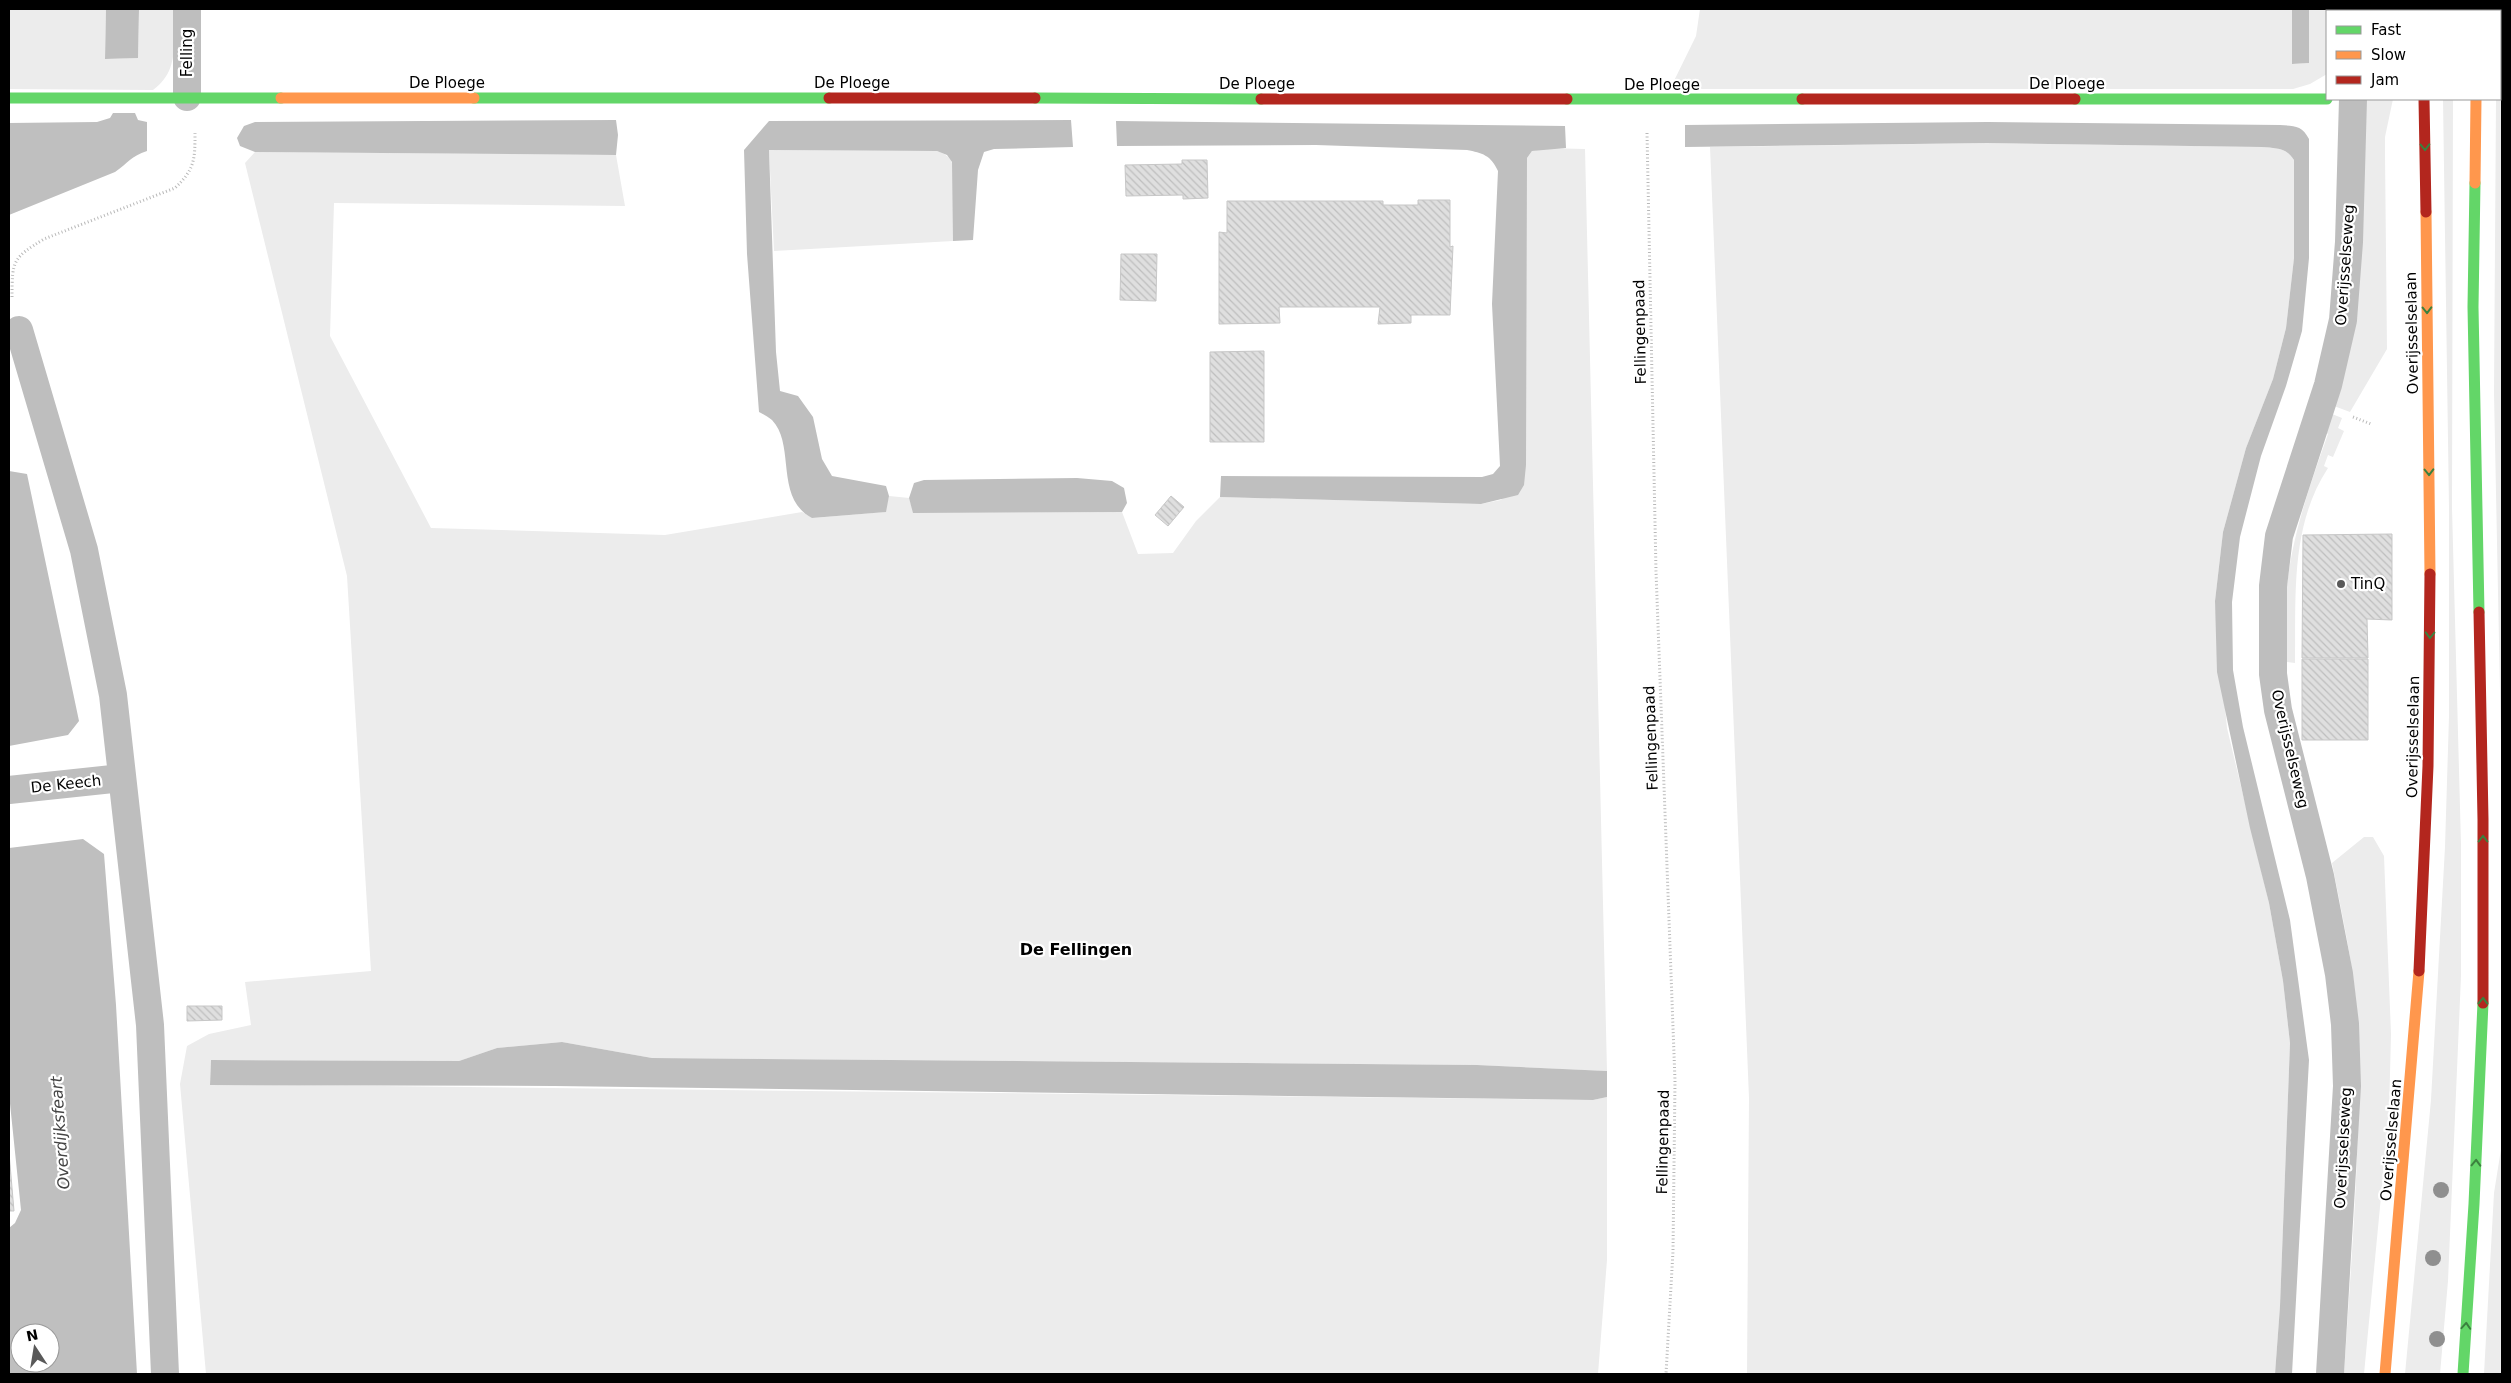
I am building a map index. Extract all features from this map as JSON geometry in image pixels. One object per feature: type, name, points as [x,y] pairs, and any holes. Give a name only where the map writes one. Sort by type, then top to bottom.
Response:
[{"type":"main road","name":"De Ploege","points":[[9,98],[2326,99]]},
{"type":"main road","name":"Overijsselselaan","points":[[2384,1374],[2411,1084],[2428,768],[2430,588],[2424,100]]},
{"type":"main road","points":[[2463,1374],[2474,1204],[2483,996],[2483,818],[2473,308],[2476,100]]},
{"type":"street","name":"Felling","points":[[187,9],[187,97]]},
{"type":"street","name":"Overijsselseweg","points":[[2330,1374],[2347,1086],[2345,1024],[2339,974],[2320,876],[2278,710],[2273,674],[2272,586],[2279,536],[2328,385],[2343,320],[2349,242],[2352,100]]},
{"type":"street","points":[[20,330],[84,550],[113,695],[150,1025],[165,1374]]},
{"type":"street","name":"De Keech","points":[[9,790],[122,778]]},
{"type":"path","points":[[20,330],[12,297],[13,272],[17,257],[44,239],[175,188],[187,176],[195,161],[196,106],[187,97]]},
{"type":"path","name":"Fellingenpaad","points":[[1646,100],[1656,571],[1675,1082],[1673,1251],[1666,1374]]},
{"type":"shaded area","points":[[9,9],[106,9],[105,59],[138,58],[139,9],[173,9],[174,53],[172,63],[162,82],[153,90],[9,89]]},
{"type":"shaded area","points":[[1700,9],[2292,9],[2293,64],[2309,63],[2309,9],[2336,9],[2326,10],[2326,75],[2310,84],[2293,89],[1670,89],[1696,36]]},
{"type":"shaded area","points":[[2502,9],[2502,791],[2494,393],[2496,100],[2501,100],[2501,10],[2498,10]]},
{"type":"shaded area","points":[[2364,100],[2393,100],[2385,137],[2387,349],[2350,412],[2334,406]]},
{"type":"shaded area","points":[[2443,100],[2453,100],[2452,508],[2461,845],[2461,976],[2448,1281],[2440,1374],[2405,1374],[2431,1100],[2445,847],[2449,716],[2449,508]]},
{"type":"shaded area","points":[[1987,143],[2262,147],[2276,148],[2284,151],[2294,160],[2294,258],[2286,328],[2273,379],[2246,448],[2223,532],[2215,601],[2227,728],[2269,903],[2283,981],[2290,1043],[2280,1306],[2275,1374],[1747,1374],[1749,1098],[1710,147]]},
{"type":"shaded area","points":[[1546,148],[1585,149],[1607,1071],[1477,1065],[652,1058],[562,1042],[497,1048],[459,1061],[211,1060],[210,1084],[1593,1100],[1607,1097],[1607,1260],[1598,1374],[206,1374],[180,1084],[187,1046],[209,1034],[251,1025],[245,982],[371,971],[347,576],[245,163],[255,152],[616,155],[625,206],[334,203],[330,336],[431,528],[665,535],[802,512],[813,518],[885,512],[889,496],[909,498],[914,513],[1122,512],[1138,554],[1173,553],[1196,521],[1220,497],[1481,504],[1501,500],[1526,465],[1526,170],[1527,158],[1532,151]]},
{"type":"shaded area","points":[[769,150],[937,151],[944,154],[951,161],[955,179],[953,241],[774,251]]},
{"type":"shaded area","points":[[2332,414],[2342,418],[2338,428],[2344,431],[2333,457],[2328,455],[2324,466],[2328,468],[2316,490],[2301,538],[2296,587],[2295,663],[2287,662],[2286,601],[2294,545],[2300,518],[2328,434],[2326,433]]},
{"type":"shaded area","points":[[2364,837],[2373,837],[2384,856],[2391,1034],[2389,1113],[2364,1374],[2344,1374],[2357,1164],[2359,1080],[2355,994],[2345,928],[2332,863]]},
{"type":"shaded area","points":[[2502,1143],[2502,1374],[2484,1374],[2494,1193]]},
{"type":"water","points":[[106,9],[139,9],[138,58],[105,59]]},
{"type":"water","points":[[2292,9],[2309,9],[2309,63],[2292,64]]},
{"type":"water","points":[[113,113],[135,113],[138,120],[147,122],[147,151],[133,157],[115,172],[9,215],[9,123],[97,122],[110,118]]},
{"type":"water","points":[[616,120],[618,135],[616,155],[255,152],[240,146],[237,138],[244,126],[255,122]]},
{"type":"water","points":[[1071,120],[1073,147],[994,149],[984,152],[978,170],[973,240],[953,241],[952,162],[947,155],[937,151],[769,150],[776,352],[780,391],[798,396],[813,417],[822,459],[832,476],[886,486],[889,496],[886,512],[812,518],[800,509],[793,498],[779,431],[772,420],[759,412],[747,254],[744,150],[769,121]]},
{"type":"water","points":[[1116,121],[1565,126],[1566,148],[1532,151],[1527,158],[1526,465],[1524,485],[1518,495],[1481,504],[1220,497],[1221,476],[1482,477],[1493,474],[1500,466],[1492,304],[1498,171],[1489,158],[1467,150],[1316,145],[1117,146]]},
{"type":"water","points":[[1988,122],[2280,125],[2293,126],[2300,129],[2309,139],[2309,258],[2302,331],[2286,386],[2261,456],[2240,537],[2232,602],[2233,670],[2243,727],[2290,920],[2309,1060],[2292,1374],[2275,1374],[2280,1306],[2290,1043],[2283,981],[2269,903],[2250,828],[2217,672],[2215,601],[2223,532],[2246,448],[2273,379],[2286,328],[2294,258],[2294,160],[2284,151],[2276,148],[2262,147],[1987,143],[1685,147],[1685,125]]},
{"type":"water","points":[[9,471],[27,474],[79,721],[68,735],[9,746]]},
{"type":"water","points":[[1077,478],[1112,481],[1124,488],[1127,503],[1122,512],[913,513],[909,498],[914,483],[924,480]]},
{"type":"water","name":"Overdijksfeart","points":[[83,839],[104,854],[116,1005],[137,1374],[9,1374],[9,1228],[15,1223],[21,1210],[9,1094],[9,848]]},
{"type":"water","points":[[562,1042],[652,1058],[1477,1065],[1607,1071],[1607,1097],[1593,1100],[555,1086],[210,1085],[211,1060],[459,1061],[497,1048]]},
{"type":"building","points":[[1182,160],[1207,160],[1208,198],[1183,199],[1183,195],[1126,196],[1125,165],[1182,164]]},
{"type":"building","points":[[1418,200],[1450,200],[1450,247],[1453,246],[1450,315],[1411,315],[1411,323],[1378,324],[1380,307],[1279,307],[1280,323],[1219,324],[1219,232],[1227,233],[1227,201],[1383,201],[1383,205],[1418,205]]},
{"type":"building","points":[[1121,254],[1157,254],[1156,301],[1120,300]]},
{"type":"building","points":[[1264,351],[1264,442],[1210,442],[1210,352]]},
{"type":"building","points":[[1171,496],[1184,507],[1168,526],[1155,515]]},
{"type":"building","points":[[2392,534],[2392,620],[2367,619],[2368,658],[2302,658],[2303,535]]},
{"type":"building","points":[[2302,659],[2368,659],[2368,740],[2302,740]]},
{"type":"building","points":[[187,1006],[222,1006],[222,1020],[187,1021]]},
{"type":"building","points":[[9,1153],[14,1211],[9,1211]]},
{"type":"traffic: fast","points":[[9,98],[281,98]]},
{"type":"traffic: fast","points":[[474,98],[829,98]]},
{"type":"traffic: fast","points":[[1035,98],[1261,99]]},
{"type":"traffic: fast","points":[[1567,99],[1802,99]]},
{"type":"traffic: fast","points":[[2075,99],[2326,99]]},
{"type":"traffic: fast","points":[[2475,183],[2473,307],[2479,612]]},
{"type":"traffic: fast","points":[[2463,1374],[2474,1204],[2483,1003]]},
{"type":"traffic: slow","points":[[281,98],[474,98]]},
{"type":"traffic: slow","points":[[2475,183],[2476,100]]},
{"type":"traffic: slow","points":[[2426,212],[2430,574]]},
{"type":"traffic: slow","points":[[2385,1374],[2419,971]]},
{"type":"traffic: jam","points":[[829,98],[1035,98]]},
{"type":"traffic: jam","points":[[1261,99],[1567,99]]},
{"type":"traffic: jam","points":[[1802,99],[2075,99]]},
{"type":"traffic: jam","points":[[2424,100],[2426,212]]},
{"type":"traffic: jam","points":[[2419,971],[2428,766],[2430,574]]},
{"type":"traffic: jam","points":[[2479,612],[2483,819],[2483,1003]]},
{"type":"place","name":"TinQ","points":[[2341,584]]},
{"type":"district","name":"De Fellingen","points":[[1076,949]]}]
